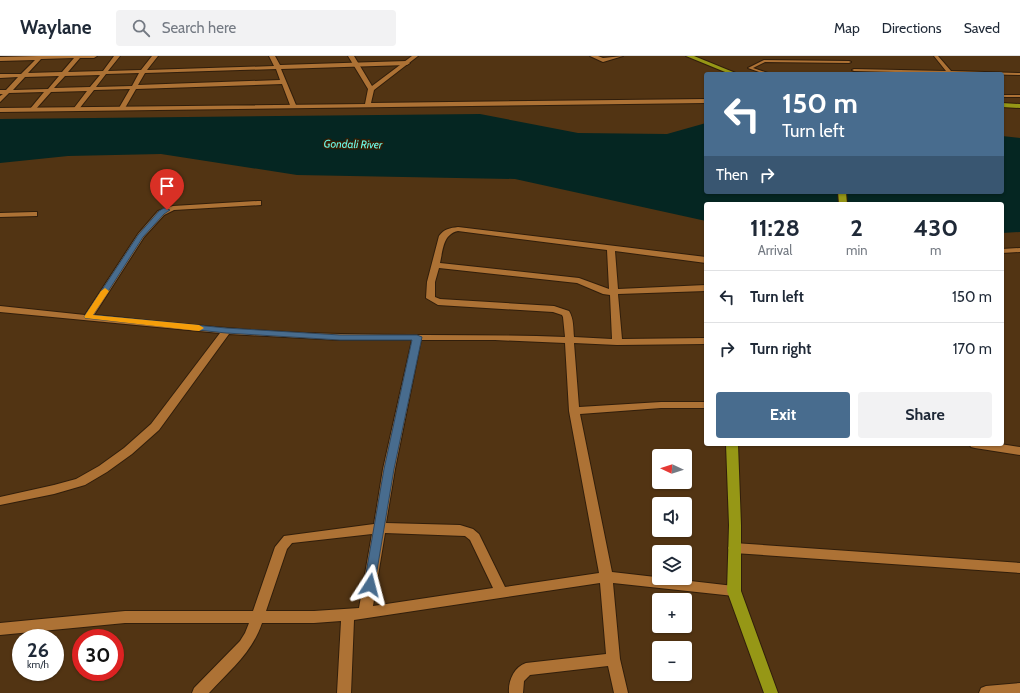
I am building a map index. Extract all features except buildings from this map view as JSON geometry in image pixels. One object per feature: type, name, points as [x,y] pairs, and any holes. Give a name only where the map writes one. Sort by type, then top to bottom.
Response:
[{"type":"main road","points":[[689,56],[730,72]]},
{"type":"main road","points":[[1004,105],[1019,106]]},
{"type":"main road","points":[[732,446],[735,525],[734,591],[771,693]]},
{"type":"street","points":[[33,109],[78,56]]},
{"type":"street","points":[[2,59],[94,56]]},
{"type":"street","points":[[77,108],[117,56]]},
{"type":"street","points":[[122,108],[132,88],[155,56]]},
{"type":"street","points":[[272,56],[279,67],[282,82],[293,105]]},
{"type":"street","points":[[351,56],[371,90]]},
{"type":"street","points":[[376,56],[376,64]]},
{"type":"street","points":[[368,104],[371,90],[415,56]]},
{"type":"street","points":[[593,56],[603,60],[620,56]]},
{"type":"street","points":[[0,100],[41,57]]},
{"type":"street","points":[[0,76],[407,63]]},
{"type":"street","points":[[0,92],[282,82]]},
{"type":"street","points":[[0,110],[368,104],[704,101]]},
{"type":"street","points":[[88,317],[141,236],[161,213],[173,208],[258,203]]},
{"type":"street","points":[[0,215],[34,214]]},
{"type":"street","points":[[621,693],[613,659],[606,577],[574,411],[568,317],[566,313],[560,311],[432,301],[430,298],[431,282],[443,236],[446,232],[458,229],[704,260]]},
{"type":"street","points":[[611,249],[613,292],[618,342]]},
{"type":"street","points":[[436,265],[579,280],[600,291],[613,292],[704,288]]},
{"type":"street","points":[[0,309],[226,331],[340,337],[495,337],[618,342],[704,341]]},
{"type":"street","points":[[0,501],[79,483],[146,438],[226,331]]},
{"type":"street","points":[[365,613],[389,469],[417,337]]},
{"type":"street","points":[[574,411],[661,405],[704,405]]},
{"type":"street","points":[[988,446],[1020,451]]},
{"type":"street","points":[[199,693],[245,645],[251,636],[281,546],[288,540],[379,528],[460,530],[470,532],[476,537],[502,592]]},
{"type":"street","points":[[734,548],[1020,568]]},
{"type":"street","points":[[0,630],[125,617],[258,618],[314,617],[365,613],[606,577],[734,591]]},
{"type":"street","points":[[344,693],[348,614]]},
{"type":"street","points":[[516,693],[516,686],[520,675],[526,669],[613,659]]},
{"type":"street","points":[[986,693],[1020,690]]},
{"type":"lane","points":[[846,56],[854,70],[919,72]]},
{"type":"lane","points":[[936,56],[950,72]]},
{"type":"lane","points":[[763,72],[750,68],[764,61],[849,62]]},
{"type":"lane","points":[[1004,74],[1020,74]]},
{"type":"lane","points":[[1004,96],[1020,96]]},
{"type":"lane","points":[[1004,251],[1020,250]]},
{"type":"water","name":"Gondali River","points":[[480,114],[578,133],[667,134],[704,124],[704,194],[1004,194],[1004,136],[1020,138],[1020,232],[1004,233],[1004,202],[704,202],[704,221],[515,179],[297,175],[161,154],[68,156],[0,163],[0,119]]},
{"type":"slow traffic","points":[[105,291],[88,317],[199,328]]},
{"type":"route","points":[[167,210],[161,213],[141,236],[88,317],[226,331],[340,337],[417,337],[389,469],[370,585]]}]
